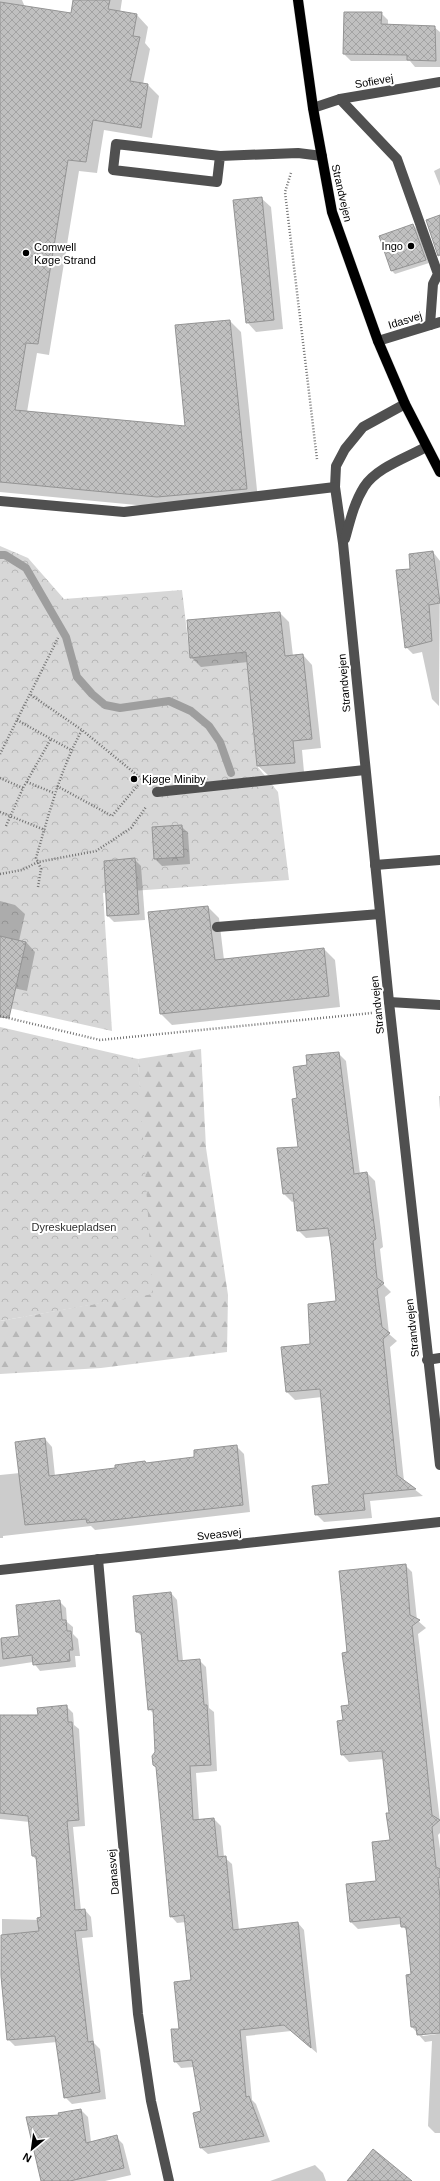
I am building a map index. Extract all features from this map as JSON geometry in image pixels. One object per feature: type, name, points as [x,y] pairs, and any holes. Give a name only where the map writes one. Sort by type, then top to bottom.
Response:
[{"type":"main road","name":"Strandvejen","points":[[298,0],[313,108],[332,212],[378,342],[405,404],[426,447]]},
{"type":"main road","points":[[426,447],[440,472]]},
{"type":"street","name":"Sofievej","points":[[313,108],[340,99],[440,82]]},
{"type":"street","points":[[340,99],[397,159],[438,274],[433,284],[430,325]]},
{"type":"street","points":[[220,156],[217,182],[113,170],[116,144],[220,156],[298,153],[322,156]]},
{"type":"street","name":"Idasvej","points":[[378,342],[440,322]]},
{"type":"street","name":"Strandvejen","points":[[405,404],[363,427],[345,449],[336,466],[335,487],[343,543],[389,1006],[427,1360],[440,1465]]},
{"type":"street","name":"Strandvejen","points":[[343,543],[354,506],[364,486],[382,471],[426,447]]},
{"type":"street","points":[[0,501],[124,512],[335,487]]},
{"type":"street","points":[[157,792],[365,770]]},
{"type":"street","points":[[375,864],[440,860]]},
{"type":"street","points":[[217,927],[380,914]]},
{"type":"street","points":[[389,1006],[440,1005]]},
{"type":"street","points":[[427,1360],[440,1358]]},
{"type":"street","name":"Sveasvej","points":[[0,1570],[440,1522]]},
{"type":"street","name":"Danasvej","points":[[98,1559],[138,2014],[151,2101],[169,2181]]},
{"type":"path","points":[[298,153],[285,192],[321,489]]},
{"type":"path","points":[[0,754],[58,638]]},
{"type":"path","points":[[0,874],[22,870],[38,862],[96,851],[132,828],[157,792],[82,730],[30,695]]},
{"type":"path","points":[[17,720],[71,750]]},
{"type":"path","points":[[38,887],[41,869],[36,858],[45,830],[54,793],[71,750],[82,730]]},
{"type":"path","points":[[6,826],[23,788],[51,739]]},
{"type":"path","points":[[0,778],[23,788]]},
{"type":"path","points":[[57,786],[112,816],[143,780]]},
{"type":"path","points":[[27,782],[54,793]]},
{"type":"path","points":[[0,812],[45,830]]},
{"type":"path","points":[[0,1016],[100,1040],[389,1006]]},
{"type":"green space","name":"Kjøge Miniby","points":[[0,546],[28,558],[64,599],[182,590],[190,658],[246,652],[257,766],[278,792],[289,880],[103,893],[112,1031],[0,1006]]},
{"type":"green space","name":"Dyreskuepladsen","points":[[0,1027],[138,1059],[153,1294],[0,1321]]},
{"type":"green space","points":[[201,1049],[206,1148],[228,1295],[227,1352],[101,1368],[0,1374],[0,1321],[149,1294],[138,1059]]},
{"type":"building","name":"Comwell Køge Strand","points":[[73,0],[110,0],[108,9],[137,14],[133,36],[140,37],[130,81],[148,84],[141,128],[93,120],[86,162],[68,160],[38,344],[26,343],[15,410],[185,426],[175,325],[230,320],[247,489],[157,497],[0,482],[0,2],[71,13]]},
{"type":"building","points":[[344,12],[382,12],[381,24],[435,26],[436,61],[407,60],[407,55],[343,54]]},
{"type":"building","points":[[262,197],[274,320],[246,323],[233,200]]},
{"type":"building","points":[[440,215],[440,255],[438,256],[426,220]]},
{"type":"building","name":"Ingo","points":[[413,224],[426,260],[391,271],[379,236]]},
{"type":"building","points":[[433,551],[440,603],[429,605],[432,641],[405,648],[396,570],[410,569],[409,554]]},
{"type":"building","points":[[280,612],[285,656],[303,654],[312,739],[293,741],[295,763],[257,766],[246,652],[190,658],[187,620]]},
{"type":"building","points":[[182,825],[184,857],[154,859],[152,827]]},
{"type":"building","points":[[135,858],[139,914],[107,916],[104,861]]},
{"type":"building","points":[[208,906],[215,960],[324,948],[329,996],[160,1014],[148,912]]},
{"type":"building","points":[[0,936],[26,942],[9,1018],[0,1017]]},
{"type":"building","points":[[339,1052],[354,1174],[367,1172],[376,1239],[373,1241],[377,1278],[384,1283],[377,1289],[382,1327],[390,1333],[383,1339],[397,1475],[416,1489],[363,1494],[365,1510],[315,1515],[312,1486],[329,1484],[320,1389],[286,1392],[281,1347],[310,1344],[308,1304],[336,1301],[331,1247],[328,1228],[297,1231],[293,1193],[283,1194],[277,1148],[298,1147],[292,1099],[297,1098],[293,1067],[307,1065],[306,1055]]},
{"type":"building","points":[[45,1438],[49,1476],[115,1468],[115,1465],[145,1461],[146,1463],[194,1457],[194,1450],[237,1445],[243,1505],[87,1523],[86,1519],[25,1525],[15,1442]]},
{"type":"building","points":[[406,1564],[410,1615],[420,1620],[412,1626],[432,1815],[440,1820],[432,1827],[436,1867],[440,1869],[440,1877],[438,1878],[440,1898],[440,2033],[417,2035],[416,2027],[411,2027],[406,1975],[411,1974],[406,1927],[401,1927],[400,1917],[350,1922],[346,1884],[376,1881],[372,1842],[390,1840],[386,1813],[389,1813],[382,1751],[341,1755],[337,1721],[343,1720],[341,1706],[349,1705],[342,1653],[347,1652],[339,1571]]},
{"type":"building","points":[[171,1592],[178,1661],[200,1659],[204,1705],[207,1705],[211,1765],[190,1766],[193,1820],[214,1818],[218,1857],[226,1856],[233,1930],[298,1922],[311,2048],[284,2025],[240,2030],[246,2097],[249,2096],[264,2136],[200,2148],[193,2113],[201,2111],[192,2060],[174,2062],[171,2029],[179,2029],[174,1982],[191,1980],[184,1915],[170,1917],[156,1767],[153,1765],[152,1756],[155,1752],[153,1709],[148,1710],[141,1632],[136,1632],[133,1596]]},
{"type":"building","points":[[60,1600],[62,1620],[66,1620],[67,1631],[71,1631],[73,1650],[69,1650],[70,1661],[33,1665],[32,1655],[3,1659],[1,1638],[19,1636],[16,1605]]},
{"type":"building","points":[[67,1705],[68,1722],[72,1722],[79,1820],[67,1821],[75,1910],[85,1909],[87,1930],[75,1931],[88,2042],[93,2041],[100,2092],[64,2098],[55,2036],[7,2040],[1,1976],[1,1935],[39,1931],[37,1918],[41,1917],[36,1856],[32,1856],[28,1816],[0,1813],[0,1715],[38,1715],[37,1708]]},
{"type":"building","points":[[81,2109],[86,2143],[117,2135],[124,2168],[70,2181],[41,2181],[26,2117],[59,2115],[58,2113]]},
{"type":"building","points":[[373,2149],[412,2181],[347,2181]]},
{"type":"waterway","points":[[0,555],[5,555],[26,568],[66,637],[77,677],[92,694],[105,705],[120,708],[169,701],[191,711],[209,726],[220,742],[231,773]]},
{"type":"place","name":"Ingo","points":[[411,246]]},
{"type":"place","name":"Comwell Køge Strand","points":[[26,253]]},
{"type":"place","name":"Kjøge Miniby","points":[[134,779]]}]
